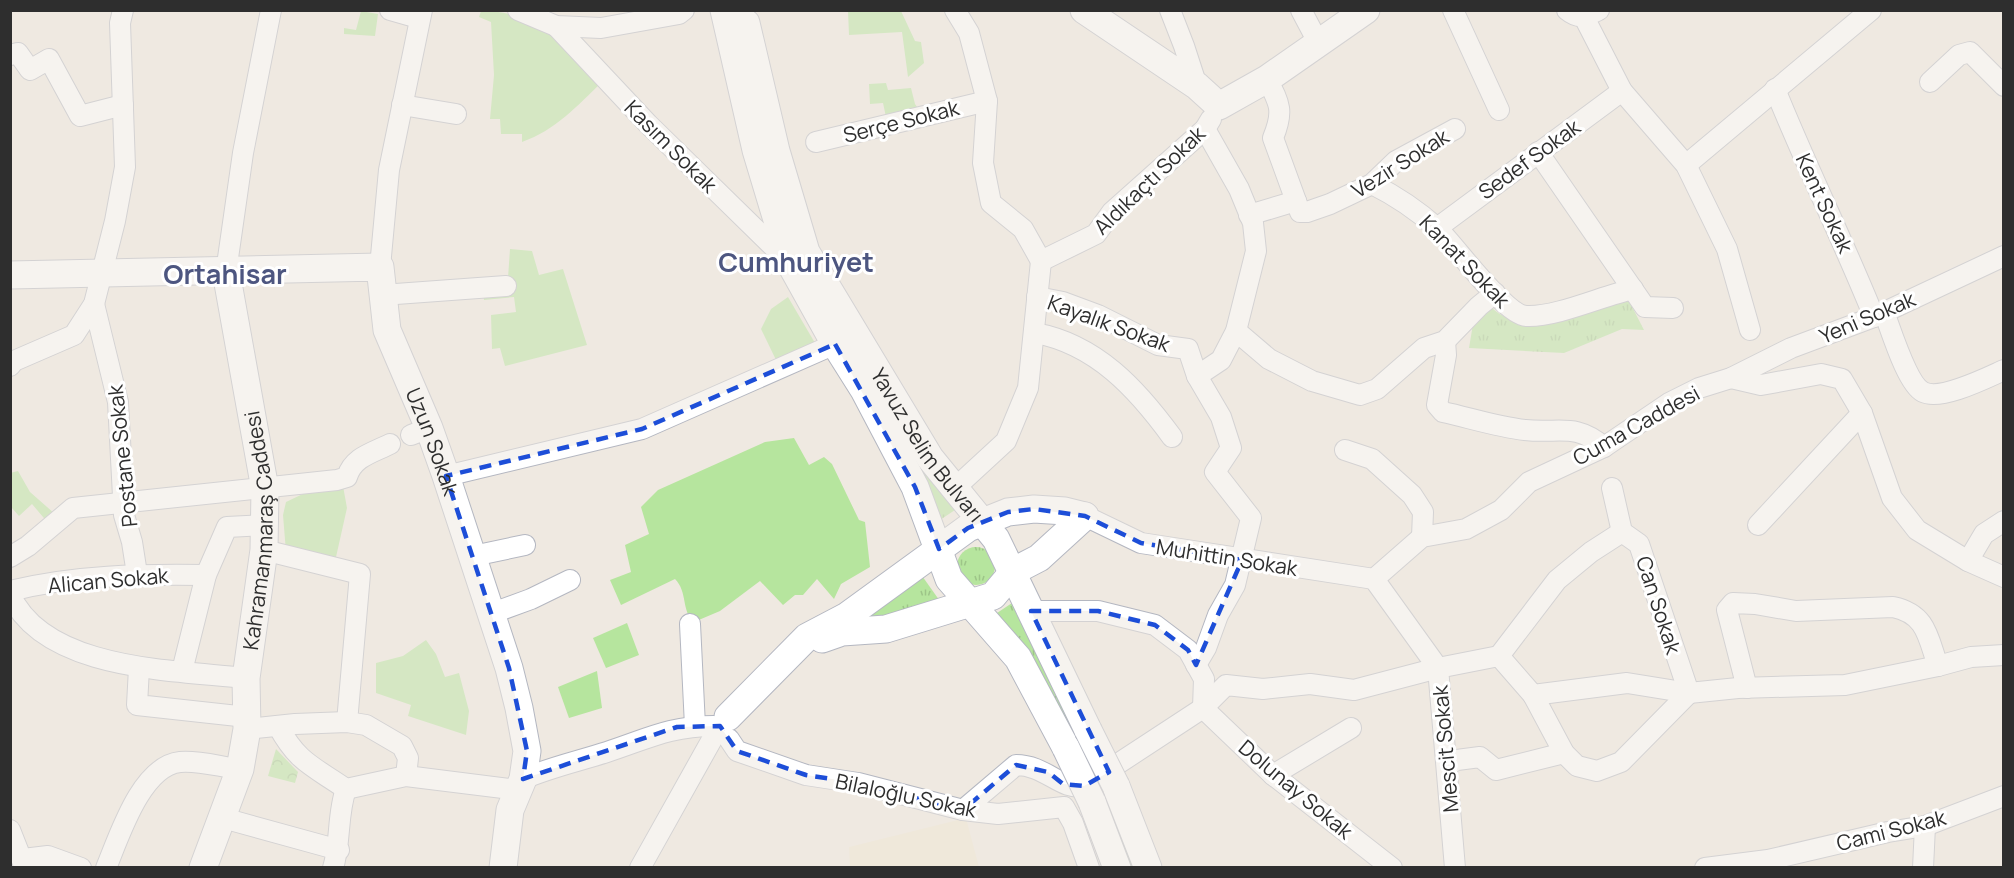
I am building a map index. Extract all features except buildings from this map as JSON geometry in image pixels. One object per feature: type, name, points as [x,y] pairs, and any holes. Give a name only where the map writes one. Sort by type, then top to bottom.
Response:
[{"type":"main road","name":"Yavuz Selim Bulvarı","points":[[724,10],[756,150],[790,263],[834,344],[864,390],[910,477],[949,579],[956,590],[972,603],[1018,658],[1092,802],[1117,867]]},
{"type":"main road","name":"Yavuz Selim Bulvarı","points":[[743,10],[776,151],[806,252],[930,458],[996,539],[1014,571],[1112,779],[1148,867]]},
{"type":"main road","points":[[1084,10],[1197,86],[1219,106],[1267,79],[1319,44],[1359,12]]},
{"type":"main road","points":[[10,275],[380,267]]},
{"type":"main road","name":"Uzun Sokak","points":[[380,267],[387,330],[420,432],[446,476],[509,668],[519,708],[527,751],[521,785],[510,810],[503,867]]},
{"type":"main road","name":"Kahramanmaraş Caddesi","points":[[203,867],[240,769],[247,723],[246,678],[265,537],[265,489],[226,272]]},
{"type":"main road","points":[[719,727],[807,637],[840,626],[968,528],[1008,512],[1034,509],[1065,511],[1086,516]]},
{"type":"main road","points":[[840,626],[886,628],[993,596],[1014,571],[1039,558],[1086,516]]},
{"type":"street","points":[[10,366],[14,361],[74,335],[93,304],[115,221],[125,167],[120,23],[123,10]]},
{"type":"street","name":"Kahramanmaraş Caddesi","points":[[226,272],[243,153],[271,10]]},
{"type":"street","points":[[390,10],[420,14]]},
{"type":"street","points":[[518,10],[556,26],[601,28],[679,14],[684,10]]},
{"type":"street","points":[[955,10],[969,33],[987,101],[983,163],[991,204],[1023,229],[1041,261],[1028,388],[1006,441],[955,488]]},
{"type":"street","points":[[1170,10],[1197,86]]},
{"type":"street","points":[[1301,10],[1319,44]]},
{"type":"street","points":[[1453,10],[1499,110]]},
{"type":"street","points":[[1686,165],[1871,10]]},
{"type":"street","points":[[1583,13],[1622,91],[1686,165],[1727,249],[1750,330]]},
{"type":"street","name":"Uzun Sokak","points":[[380,267],[389,170],[420,14]]},
{"type":"street","name":"Kasım Sokak","points":[[556,26],[655,131],[790,263]]},
{"type":"street","points":[[1930,82],[1959,56],[1970,52],[2004,86]]},
{"type":"street","points":[[10,56],[18,53],[30,70],[50,59],[80,116],[123,105]]},
{"type":"street","points":[[1249,215],[1296,201],[1273,138],[1279,123],[1280,105],[1267,79]]},
{"type":"street","name":"Kent Sokak","points":[[1775,89],[1801,153],[1911,380],[1923,392],[1936,393],[1969,386],[2004,370]]},
{"type":"street","name":"Sedef Sokak","points":[[1437,228],[1622,91]]},
{"type":"street","name":"Serçe Sokak","points":[[816,142],[987,101]]},
{"type":"street","points":[[402,105],[456,114]]},
{"type":"street","name":"Aldıkaçtı Sokak","points":[[1041,261],[1096,234],[1112,212],[1205,129],[1219,106]]},
{"type":"street","points":[[1196,665],[1206,648],[1218,615],[1235,585],[1251,518],[1215,472],[1231,448],[1221,417],[1197,376],[1221,360],[1236,331],[1256,251],[1249,215],[1239,189],[1205,129]]},
{"type":"street","name":"Vezir Sokak","points":[[1296,201],[1300,212],[1307,212],[1372,184],[1396,161],[1455,129]]},
{"type":"street","points":[[1538,152],[1645,307],[1673,308]]},
{"type":"street","name":"Kanat Sokak","points":[[1372,184],[1397,196],[1437,228],[1506,307],[1524,317],[1547,314],[1633,289]]},
{"type":"street","name":"Yeni Sokak","points":[[1731,378],[1791,348],[1879,315],[2004,256]]},
{"type":"street","points":[[382,295],[506,286]]},
{"type":"street","points":[[1236,331],[1269,359],[1312,381],[1360,395],[1377,389],[1424,348],[1445,341],[1495,293]]},
{"type":"street","name":"Kayalık Sokak","points":[[1037,297],[1063,302],[1098,315],[1158,345],[1188,349],[1197,376]]},
{"type":"street","name":"Postane Sokak","points":[[93,304],[118,402],[124,515],[132,542],[137,574]]},
{"type":"street","points":[[1035,333],[1060,338],[1084,349],[1143,398],[1172,437]]},
{"type":"street","points":[[1445,341],[1446,355],[1437,405],[1443,412],[1526,430],[1577,431],[1589,434],[1604,447]]},
{"type":"street","points":[[446,476],[642,429],[834,344]]},
{"type":"street","points":[[1731,378],[1761,385],[1821,374],[1842,379],[1862,413],[1892,498],[1917,530],[1968,561],[2004,577]]},
{"type":"street","name":"Cuma Caddesi","points":[[1422,537],[1466,529],[1501,510],[1529,482],[1604,447],[1669,403],[1699,388],[1731,378]]},
{"type":"street","points":[[1758,525],[1862,413]]},
{"type":"street","points":[[10,557],[36,540],[73,508],[125,501],[265,489],[347,477],[350,467],[358,459],[390,444]]},
{"type":"street","points":[[1345,450],[1372,459],[1412,495],[1423,512],[1422,537],[1374,579]]},
{"type":"street","name":"Can Sokak","points":[[1612,489],[1622,532],[1640,544],[1689,693]]},
{"type":"street","name":"Muhittin Sokak","points":[[1086,516],[1141,543],[1374,579]]},
{"type":"street","points":[[1968,561],[1984,534],[2004,521]]},
{"type":"street","points":[[182,671],[206,575],[227,526],[265,537],[360,574],[347,722]]},
{"type":"street","points":[[963,810],[1016,765],[1028,765],[1048,772],[1064,784],[1076,788],[1112,779],[1203,708],[1226,685],[1263,689],[1310,684],[1354,690],[1438,668],[1499,656],[1557,580],[1591,552],[1622,532]]},
{"type":"street","points":[[473,556],[525,545]]},
{"type":"street","name":"Alican Sokak","points":[[10,593],[30,586],[137,574],[206,575]]},
{"type":"street","name":"Mescit Sokak","points":[[1374,579],[1438,668],[1455,867]]},
{"type":"street","points":[[490,614],[570,580]]},
{"type":"street","points":[[10,593],[15,604],[38,629],[75,650],[109,662],[139,668],[246,678]]},
{"type":"street","points":[[1747,687],[1727,610],[1733,603],[1796,611],[1893,607],[1908,610],[1923,623],[1938,666]]},
{"type":"street","points":[[1031,611],[1098,611],[1155,625],[1188,650],[1204,679],[1203,708]]},
{"type":"street","points":[[640,867],[719,727],[690,624]]},
{"type":"street","points":[[1533,695],[1627,683],[1689,693],[1747,687],[1845,686],[1971,657],[2004,655]]},
{"type":"street","points":[[1499,656],[1533,695],[1564,753],[1577,766],[1597,771],[1621,762],[1689,693]]},
{"type":"street","points":[[139,668],[137,705],[278,726],[347,722],[366,725],[402,746],[408,758],[406,776]]},
{"type":"street","name":"Dolunay Sokak","points":[[1203,708],[1273,775],[1392,867]]},
{"type":"street","points":[[278,726],[289,748],[301,760],[346,789],[406,776],[521,785],[555,766],[605,753],[677,727],[719,727]]},
{"type":"street","name":"Bilaloğlu Sokak","points":[[719,727],[737,751],[806,775],[858,783],[963,810],[998,814],[1064,807],[1073,823],[1089,867]]},
{"type":"street","points":[[1273,775],[1351,728]]},
{"type":"street","points":[[1447,765],[1456,760],[1480,757],[1496,770],[1564,753]]},
{"type":"street","points":[[106,867],[123,822],[143,790],[164,767],[180,762],[240,769]]},
{"type":"street","points":[[223,818],[336,859],[340,805],[346,789]]},
{"type":"street","name":"Cami Sokak","points":[[1705,867],[1768,864],[1888,832],[1926,826],[2004,796]]},
{"type":"street","points":[[1923,867],[1926,826]]},
{"type":"street","points":[[10,830],[24,863],[48,856],[81,867]]},
{"type":"highlighted area","points":[[835,344],[915,487],[939,549],[968,528],[1008,512],[1034,509],[1085,516],[1141,543],[1242,560],[1196,665],[1188,650],[1155,625],[1098,611],[1031,611],[1109,772],[1084,786],[1063,784],[1048,772],[1016,765],[963,810],[858,783],[806,775],[737,751],[720,726],[677,727],[523,779],[527,751],[509,668],[446,476],[642,429]]},
{"type":"shaded area","points":[[966,818],[979,867],[850,867],[849,847]]},
{"type":"green space","points":[[361,11],[378,14],[375,36],[344,34],[344,28],[356,30]]},
{"type":"green space","points":[[481,11],[519,17],[535,24],[562,43],[602,82],[556,124],[534,137],[522,142],[522,134],[501,134],[500,119],[490,119],[494,75],[491,22],[479,17]]},
{"type":"green space","points":[[848,11],[901,11],[915,41],[921,42],[924,63],[908,77],[902,32],[849,35]]},
{"type":"green space","points":[[886,83],[888,90],[911,88],[915,104],[920,111],[886,117],[883,103],[870,104],[869,84]]},
{"type":"green space","points":[[510,249],[532,251],[539,275],[563,269],[587,345],[505,366],[500,348],[492,349],[491,315],[516,312],[514,297],[484,300],[483,294],[508,278]]},
{"type":"green space","points":[[1626,295],[1644,330],[1622,329],[1564,353],[1469,348],[1473,324],[1491,307],[1505,316],[1521,321],[1538,321],[1575,313]]},
{"type":"green space","points":[[788,297],[815,343],[777,362],[761,329],[771,309]]},
{"type":"green space","points":[[794,438],[809,465],[824,457],[832,464],[859,520],[865,522],[870,567],[841,584],[834,599],[817,579],[803,595],[795,595],[783,605],[760,581],[720,611],[694,622],[687,612],[682,590],[675,579],[621,605],[610,580],[631,572],[625,545],[649,534],[641,507],[658,490],[765,442]]},
{"type":"green space","points":[[912,454],[955,510],[940,520]]},
{"type":"green space","points":[[18,471],[30,492],[55,514],[49,524],[32,504],[19,516],[11,507],[10,473]]},
{"type":"green space","points":[[343,486],[347,508],[334,566],[286,552],[283,515],[286,502],[309,491]]},
{"type":"green space","points":[[976,547],[990,552],[995,566],[990,580],[976,585],[962,580],[957,566],[962,552]]},
{"type":"green space","points":[[920,573],[942,604],[847,626]]},
{"type":"green space","points":[[1012,603],[1098,772],[1091,777],[994,615]]},
{"type":"green space","points":[[627,623],[639,655],[606,668],[593,638]]},
{"type":"green space","points":[[426,640],[436,654],[445,677],[459,673],[469,711],[466,735],[408,716],[411,705],[376,693],[376,663],[403,656]]},
{"type":"green space","points":[[597,671],[602,708],[569,718],[558,687]]},
{"type":"green space","points":[[276,749],[298,772],[295,783],[268,776]]},
{"type":"green space","points":[[1101,780],[1137,867],[1127,867],[1096,784]]},
{"type":"district","name":"Cumhuriyet","points":[[796,261]]},
{"type":"district","name":"Ortahisar","points":[[225,273]]}]
